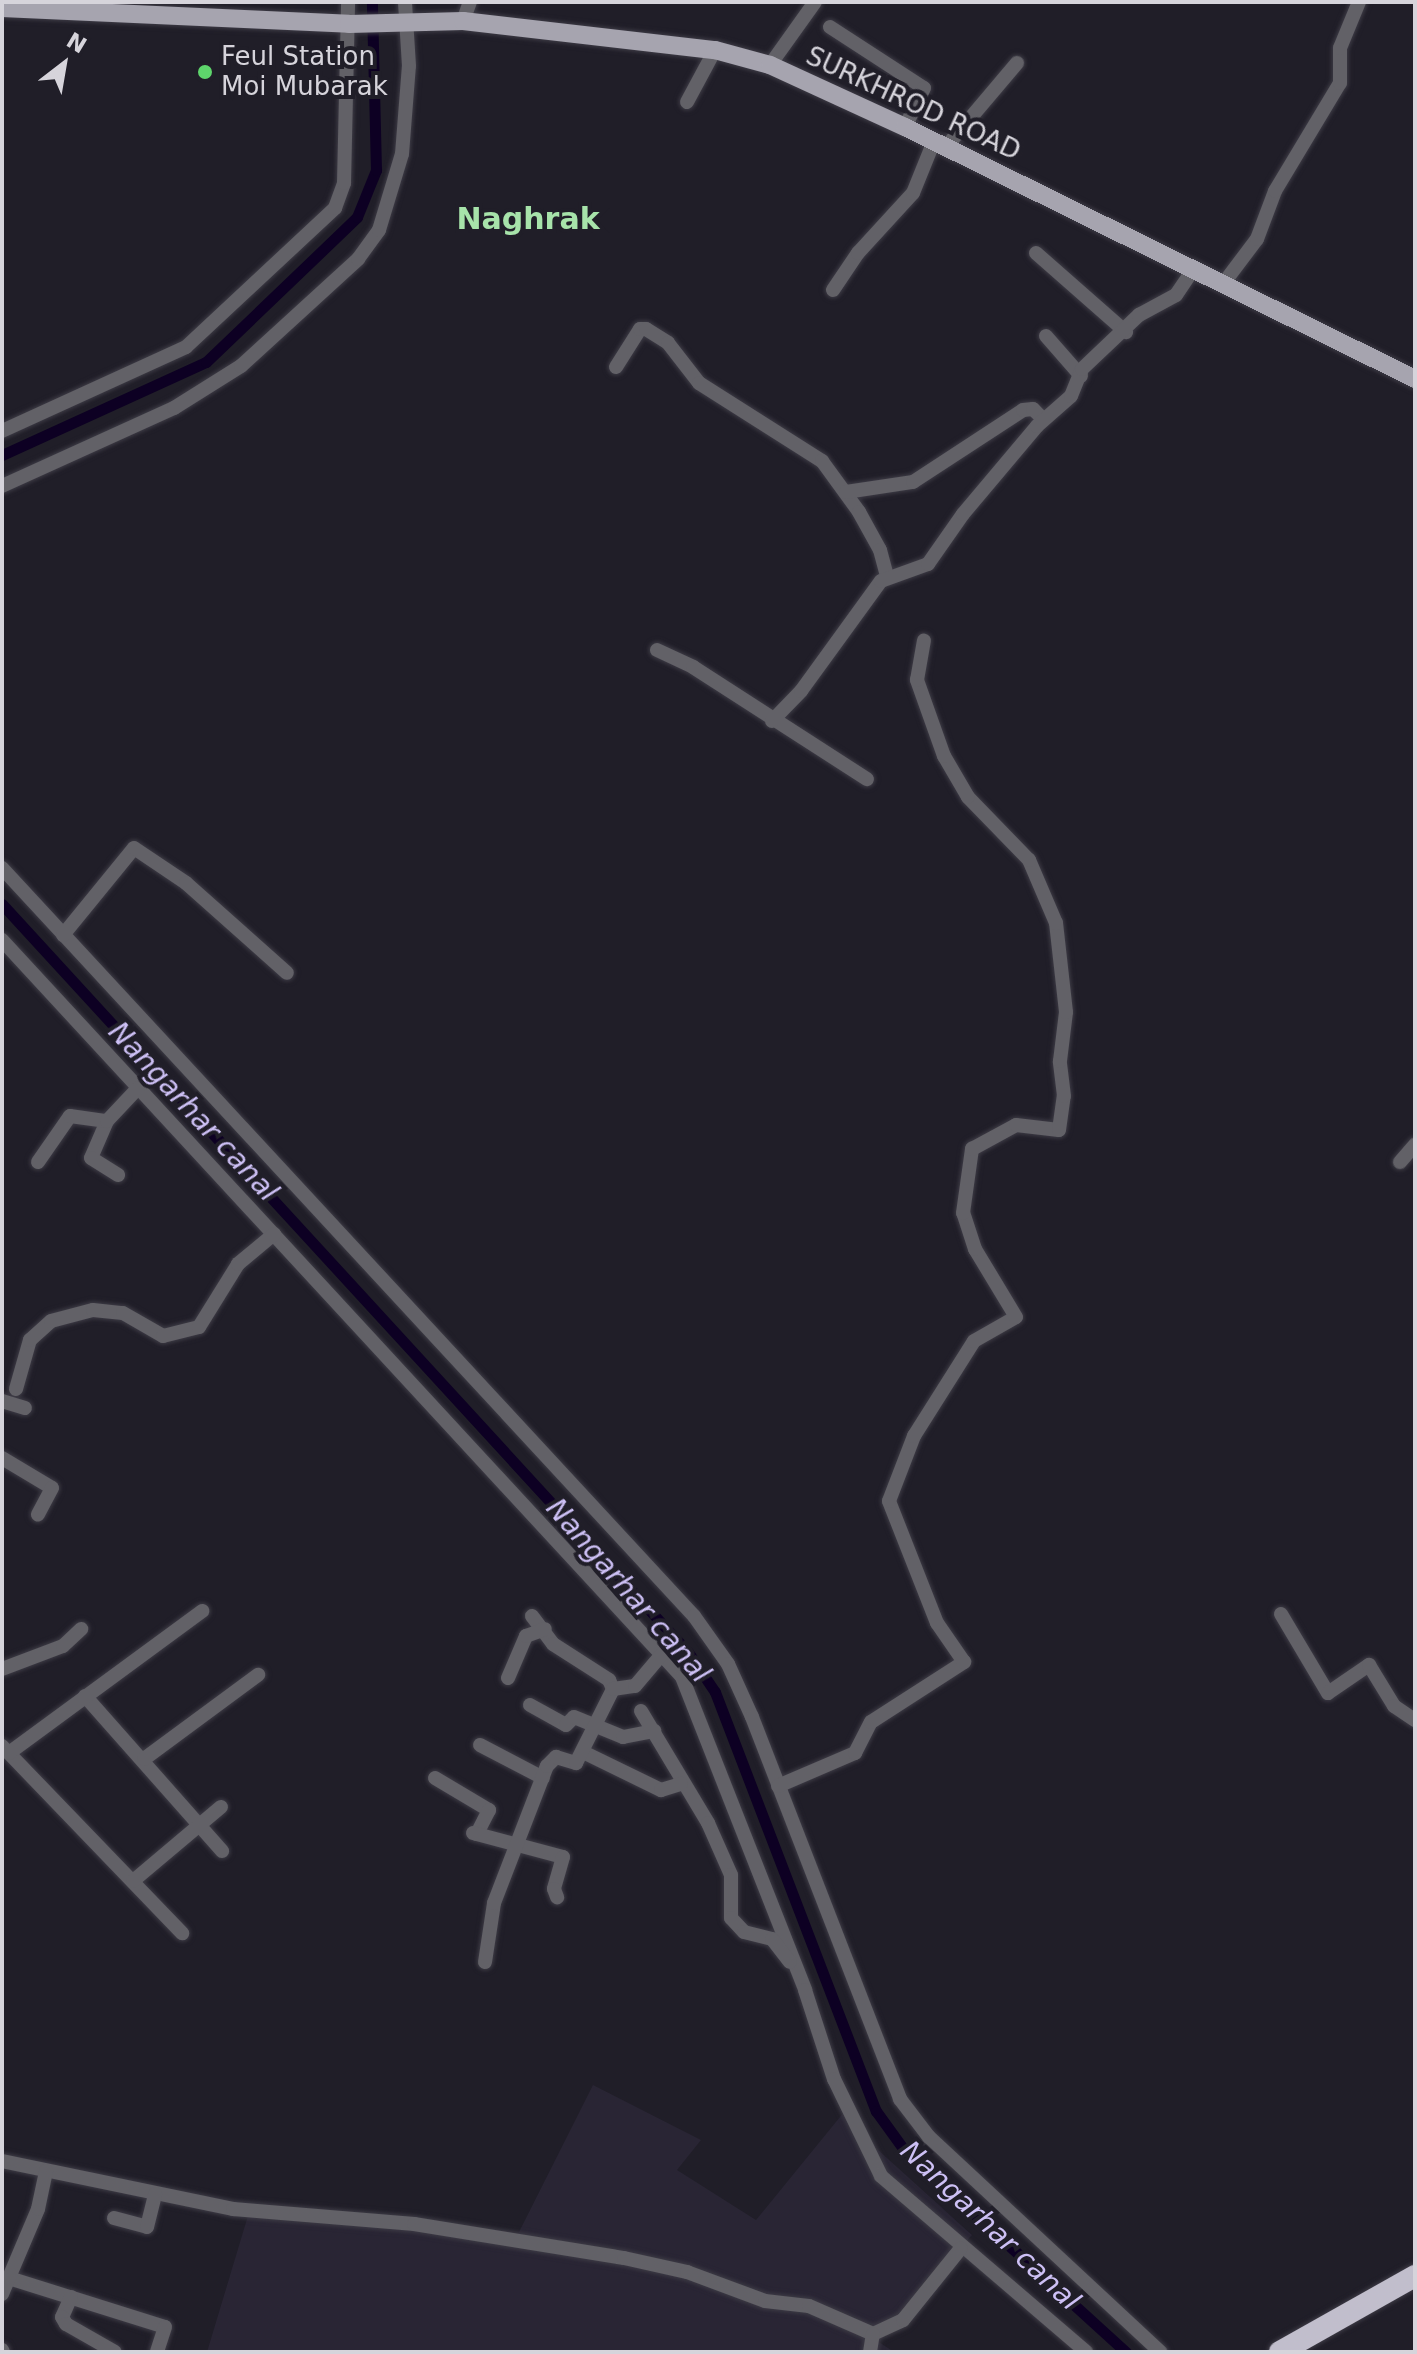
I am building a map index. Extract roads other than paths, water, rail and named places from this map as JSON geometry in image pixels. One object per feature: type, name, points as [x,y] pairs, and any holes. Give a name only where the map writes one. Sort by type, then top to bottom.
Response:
[{"type":"highway","points":[[1280,2352],[1415,2276]]},
{"type":"main road","name":"SURKHROD ROAD","points":[[2,8],[349,24],[463,21],[715,50],[770,65],[905,127],[1415,379]]},
{"type":"street","points":[[2,431],[186,347],[335,208],[344,183],[348,2]]},
{"type":"street","points":[[2,486],[174,408],[241,366],[358,259],[379,230],[402,154],[409,66],[405,2]]},
{"type":"street","points":[[463,21],[470,2]]},
{"type":"street","points":[[770,65],[815,2]]},
{"type":"street","points":[[1223,284],[1257,239],[1275,191],[1340,83],[1340,48],[1359,2]]},
{"type":"street","points":[[830,27],[924,88],[905,127]]},
{"type":"street","points":[[687,102],[715,50]]},
{"type":"street","points":[[833,290],[858,253],[913,193],[940,144],[1017,63]]},
{"type":"street","points":[[1036,253],[1126,332]]},
{"type":"street","points":[[772,721],[801,691],[887,577],[928,564],[963,514],[1043,419],[1071,396],[1086,364],[1126,332],[1139,315],[1176,295],[1193,270]]},
{"type":"street","points":[[616,367],[640,329],[646,329],[668,343],[699,383],[802,446],[846,492],[880,550],[887,577]]},
{"type":"street","points":[[1046,336],[1081,376]]},
{"type":"street","points":[[846,492],[913,482],[1023,410],[1033,409],[1043,419]]},
{"type":"street","points":[[778,1786],[855,1753],[871,1722],[964,1662],[937,1623],[889,1501],[914,1436],[974,1341],[1016,1317],[975,1249],[963,1213],[972,1149],[1016,1125],[1059,1130],[1064,1096],[1060,1061],[1066,1012],[1056,923],[1029,860],[968,797],[944,756],[917,680],[924,641]]},
{"type":"street","points":[[657,650],[693,667],[772,721],[867,779]]},
{"type":"street","points":[[63,935],[134,848],[186,883],[287,973]]},
{"type":"street","points":[[2,868],[694,1616],[728,1664],[900,2099],[929,2137],[1160,2352]]},
{"type":"street","points":[[2,940],[682,1677],[707,1732],[799,1974],[834,2079],[881,2176],[961,2248],[1086,2352]]},
{"type":"street","points":[[118,1175],[91,1158],[107,1121],[138,1088]]},
{"type":"street","points":[[38,1162],[70,1116],[107,1121]]},
{"type":"street","points":[[1400,1162],[1415,1145]]},
{"type":"street","points":[[16,1389],[30,1340],[51,1321],[93,1310],[123,1313],[163,1336],[199,1327],[238,1264],[274,1234]]},
{"type":"street","points":[[2,1401],[25,1408]]},
{"type":"street","points":[[2,1458],[52,1488],[38,1514]]},
{"type":"street","points":[[182,1933],[5,1750],[202,1611]]},
{"type":"street","points":[[1281,1614],[1328,1693],[1369,1665],[1394,1706],[1415,1720]]},
{"type":"street","points":[[532,1616],[545,1629],[553,1644],[609,1680],[613,1689]]},
{"type":"street","points":[[2,1669],[63,1646],[81,1629]]},
{"type":"street","points":[[508,1678],[526,1636],[545,1629]]},
{"type":"street","points":[[613,1689],[635,1686],[662,1654]]},
{"type":"street","points":[[144,1759],[258,1675]]},
{"type":"street","points":[[485,1962],[494,1903],[543,1778],[556,1757],[576,1763],[613,1689]]},
{"type":"street","points":[[85,1696],[144,1759],[222,1851]]},
{"type":"street","points":[[530,1705],[566,1725],[585,1746],[661,1790],[681,1784]]},
{"type":"street","points":[[641,1711],[681,1784],[708,1823],[731,1875],[731,1918],[744,1932],[772,1939],[799,1974]]},
{"type":"street","points":[[566,1725],[574,1717],[623,1737],[654,1731]]},
{"type":"street","points":[[480,1745],[543,1778]]},
{"type":"street","points":[[435,1778],[489,1810],[475,1833],[516,1848],[563,1857],[554,1889],[557,1897]]},
{"type":"street","points":[[133,1881],[221,1807]]},
{"type":"street","points":[[2,2161],[233,2209],[414,2224],[624,2258],[687,2272],[765,2301],[809,2306],[873,2334],[903,2320],[961,2248]]},
{"type":"street","points":[[46,2171],[43,2194],[7,2283],[71,2297],[165,2327],[157,2352]]},
{"type":"street","points":[[114,2218],[147,2227],[155,2194]]},
{"type":"street","points":[[71,2297],[62,2317],[66,2324],[115,2352]]},
{"type":"street","points":[[870,2352],[873,2334]]},
{"type":"waterway","name":"Nangarhar canal","points":[[2,455],[206,362],[357,217],[376,170],[372,2]]},
{"type":"waterway","name":"Nangarhar canal","points":[[2,904],[688,1652],[715,1692],[876,2111],[905,2151],[1126,2352]]},
{"type":"place","name":"Feul Station Moi Mubarak","points":[[205,72]]},
{"type":"district","name":"Naghrak","points":[[528,219]]}]
